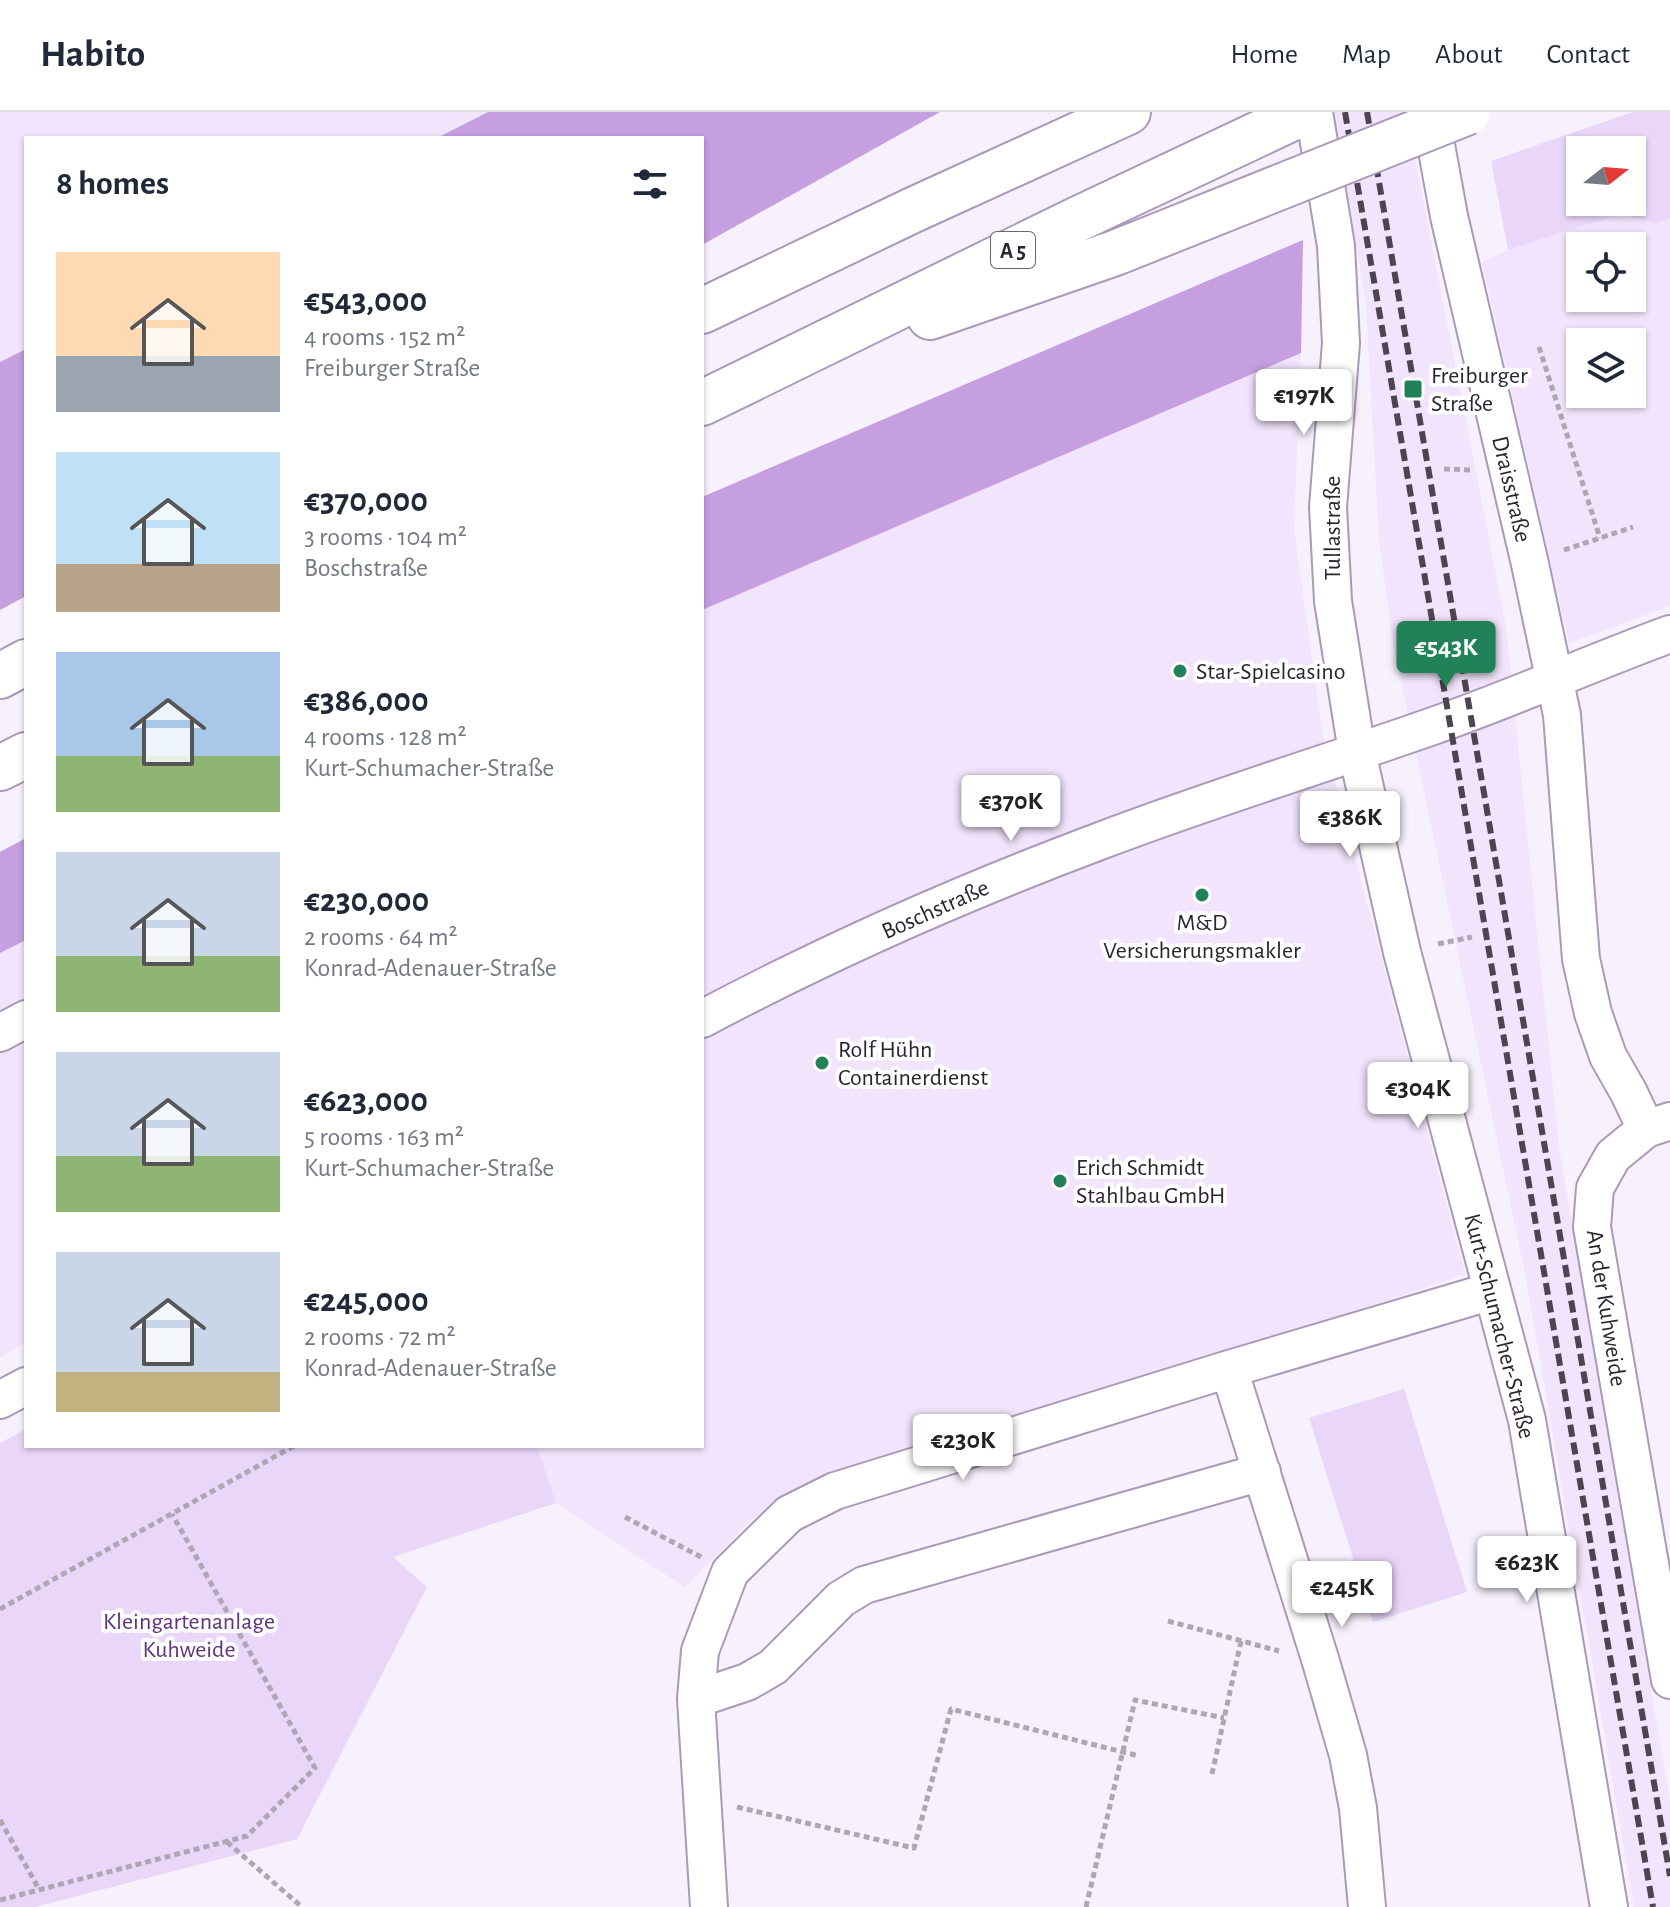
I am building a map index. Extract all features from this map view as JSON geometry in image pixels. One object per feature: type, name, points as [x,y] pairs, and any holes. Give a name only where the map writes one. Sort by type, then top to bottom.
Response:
[{"type":"highway","points":[[913,210],[1068,112]]},
{"type":"highway","points":[[704,310],[1128,112]]},
{"type":"highway","points":[[743,381],[1115,253],[1468,112]]},
{"type":"highway","name":"A 5","points":[[704,402],[1078,219],[1301,115]]},
{"type":"highway","points":[[0,676],[24,663]]},
{"type":"highway","points":[[0,768],[24,756]]},
{"type":"street","name":"Draisstraße","points":[[1430,112],[1449,216],[1555,678]]},
{"type":"street","name":"Tullastraße","points":[[1301,115],[1336,246],[1341,343],[1328,507],[1333,601],[1357,752]]},
{"type":"street","points":[[1357,752],[1469,713],[1670,634]]},
{"type":"street","name":"An der Kuhweide","points":[[1555,678],[1562,715],[1581,959],[1593,1013],[1608,1056],[1629,1093],[1658,1125],[1613,1156],[1595,1188],[1592,1227],[1670,1680]]},
{"type":"street","name":"Boschstraße","points":[[704,1018],[778,979],[1021,872],[1101,840],[1357,752]]},
{"type":"street","name":"Kurt-Schumacher-Straße","points":[[1357,752],[1402,952],[1527,1420],[1609,1907]]},
{"type":"street","points":[[0,1033],[24,1020]]},
{"type":"street","points":[[709,1907],[696,1699],[700,1651],[730,1572],[789,1514],[835,1491],[1492,1291]]},
{"type":"street","points":[[1229,1369],[1348,1755],[1358,1808],[1367,1907]]},
{"type":"street","points":[[0,1400],[24,1387]]},
{"type":"street","points":[[696,1699],[747,1682],[773,1667],[841,1599],[864,1585],[1262,1472]]},
{"type":"path","points":[[1539,347],[1600,538]]},
{"type":"path","points":[[1530,564],[1633,527]]},
{"type":"path","points":[[0,1609],[290,1448]]},
{"type":"path","points":[[0,1900],[247,1836],[315,1768],[172,1514]]},
{"type":"path","points":[[625,1517],[730,1572]]},
{"type":"path","points":[[1168,1621],[1321,1662]]},
{"type":"path","points":[[1212,1774],[1241,1641]]},
{"type":"path","points":[[1086,1907],[1135,1700],[1224,1718]]},
{"type":"path","points":[[702,1799],[914,1848],[951,1709],[1139,1756]]},
{"type":"path","points":[[0,1820],[39,1890]]},
{"type":"path","points":[[226,1841],[302,1907]]},
{"type":"shaded area","points":[[0,112],[488,112],[441,136],[24,136],[24,350],[0,362]]},
{"type":"shaded area","points":[[488,112],[940,112],[704,244],[704,136],[441,136]]},
{"type":"shaded area","points":[[1334,112],[1406,112],[1506,627],[1559,1147],[1670,1803],[1670,1907],[1634,1907],[1526,1278],[1393,643],[1379,538],[1366,303]]},
{"type":"shaded area","points":[[1610,216],[1630,216],[1657,223],[1670,218],[1670,606],[1569,643],[1482,262],[1508,250]]},
{"type":"shaded area","points":[[1303,240],[1301,353],[704,609],[704,496]]},
{"type":"shaded area","points":[[24,350],[24,597],[0,610],[0,362]]},
{"type":"shaded area","points":[[1301,353],[1294,529],[1322,733],[1465,1274],[800,1497],[751,1520],[685,1587],[556,1503],[538,1448],[704,1448],[704,609]]},
{"type":"shaded area","points":[[24,839],[24,941],[0,953],[0,852]]},
{"type":"shaded area","points":[[24,941],[24,1344],[0,1357],[0,953]]},
{"type":"green space","points":[[1633,112],[1670,112],[1670,218],[1657,223],[1627,216],[1646,216],[1646,136],[1566,136],[1566,216],[1613,216],[1508,250],[1491,161]]},
{"type":"green space","points":[[1404,1389],[1467,1592],[1373,1622],[1309,1418]]},
{"type":"green space","name":"Kleingartenanlage Kuhweide","points":[[24,1430],[24,1448],[538,1448],[556,1503],[393,1557],[427,1587],[297,1839],[35,1907],[0,1907],[0,1443]]},
{"type":"railway","points":[[1345,112],[1653,1907]]},
{"type":"railway","points":[[1367,112],[1670,1876]]},
{"type":"place","name":"Freiburger Straße","points":[[1413,389]]},
{"type":"place","name":"Star-Spielcasino","points":[[1180,671]]},
{"type":"place","name":"M&D Versicherungsmakler","points":[[1202,895]]},
{"type":"place","name":"Rolf Hühn Containerdienst","points":[[822,1063]]},
{"type":"place","name":"Erich Schmidt Stahlbau GmbH","points":[[1060,1181]]}]
